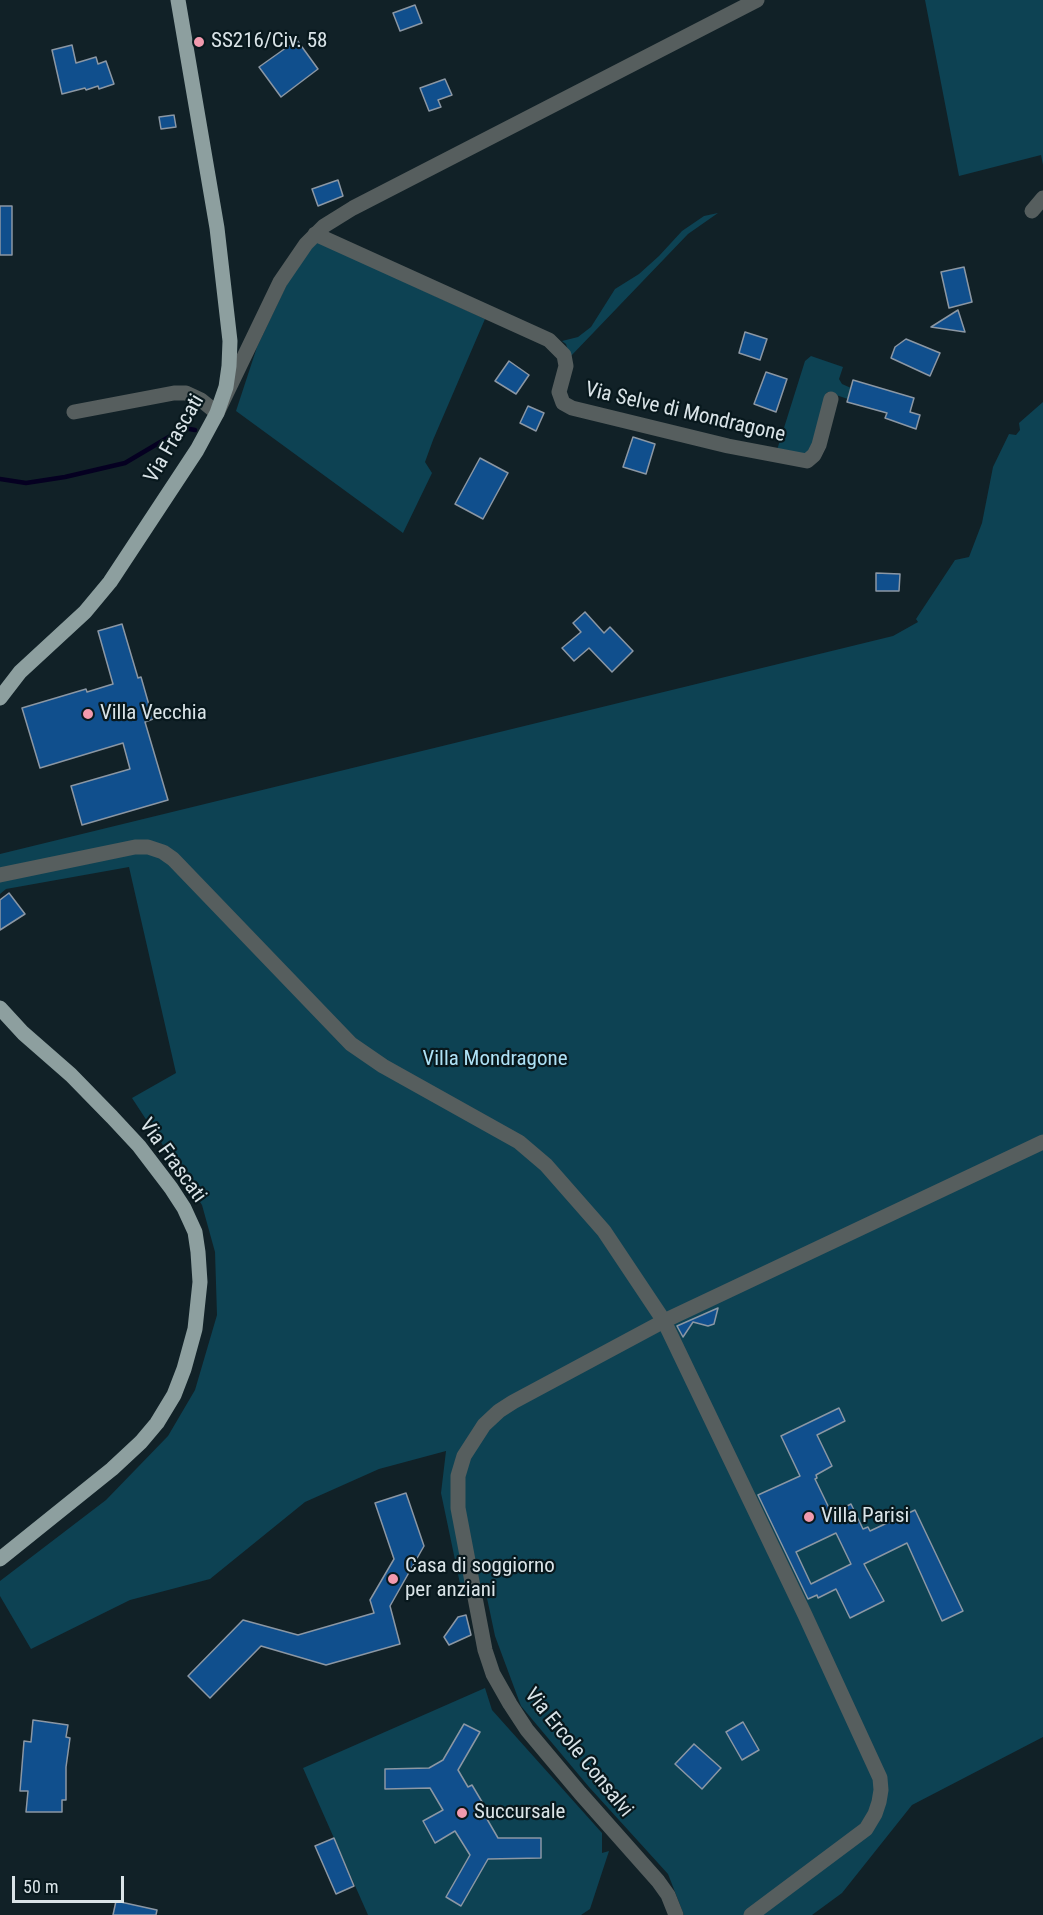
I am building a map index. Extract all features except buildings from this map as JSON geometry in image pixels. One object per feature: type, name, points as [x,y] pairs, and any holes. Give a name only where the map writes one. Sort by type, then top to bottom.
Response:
[{"type":"main road","name":"Via Frascati","points":[[0,698],[20,672],[101,594],[189,463],[217,413],[228,377],[230,341],[217,228],[178,0]]},
{"type":"main road","name":"Via Frascati","points":[[0,1008],[119,1124],[171,1188],[184,1208],[195,1232],[200,1282],[197,1317],[184,1369],[174,1395],[157,1423],[141,1442],[112,1469],[0,1559]]},
{"type":"street","points":[[74,412],[174,393],[186,393],[201,400],[217,413],[280,282],[290,264],[315,234],[353,208],[758,0]]},
{"type":"street","points":[[1032,211],[1043,198]]},
{"type":"street","name":"Via Selve di Mondragone","points":[[315,234],[554,344],[565,360],[560,397],[572,408],[728,446],[807,461],[814,455],[819,445],[831,399]]},
{"type":"street","points":[[0,875],[142,847],[155,848],[170,856],[351,1044],[383,1066],[507,1133],[539,1158],[595,1219],[664,1321],[880,1778],[881,1790],[877,1809],[866,1829],[751,1915]]},
{"type":"street","name":"Via Ercole Consalvi","points":[[676,1915],[668,1895],[658,1881],[546,1753],[516,1713],[498,1682],[485,1650],[459,1513],[457,1490],[462,1463],[471,1443],[484,1425],[499,1411],[664,1321],[1043,1142]]},
{"type":"green space","points":[[925,0],[1043,0],[1043,165],[1041,155],[959,176]]},
{"type":"green space","points":[[718,213],[688,234],[570,357],[566,344],[562,341],[578,337],[591,327],[615,289],[639,274],[682,231],[704,216]]},
{"type":"green space","points":[[318,242],[485,319],[425,462],[432,473],[403,533],[236,411],[257,347],[298,261]]},
{"type":"green space","points":[[811,356],[843,367],[839,379],[842,384],[851,388],[848,399],[827,392],[813,451],[808,456],[777,450],[805,361]]},
{"type":"green space","name":"Villa Mondragone","points":[[1043,402],[1043,1737],[912,1805],[842,1893],[812,1915],[684,1915],[668,1874],[589,1787],[521,1706],[495,1636],[487,1598],[463,1598],[441,1493],[446,1451],[379,1469],[305,1502],[210,1579],[130,1600],[31,1649],[0,1596],[0,1581],[106,1500],[168,1436],[195,1390],[217,1315],[215,1252],[202,1205],[132,1098],[176,1073],[129,867],[6,889],[0,894],[0,854],[893,636],[918,622],[916,619],[955,560],[969,557],[982,523],[993,467],[1009,434],[1016,435],[1020,430],[1019,423]]},
{"type":"green space","points":[[485,1688],[492,1710],[602,1833],[602,1853],[609,1851],[590,1909],[581,1915],[368,1915],[303,1768]]},
{"type":"waterway","points":[[0,479],[26,483],[65,477],[125,463],[184,428],[195,430]]},
{"type":"place","name":"SS216/Civ. 58","points":[[199,42]]},
{"type":"place","name":"Villa Vecchia","points":[[88,714]]},
{"type":"place","name":"Villa Parisi","points":[[809,1517]]},
{"type":"place","name":"Casa di soggiorno per anziani","points":[[393,1579]]},
{"type":"place","name":"Succursale","points":[[462,1813]]}]
